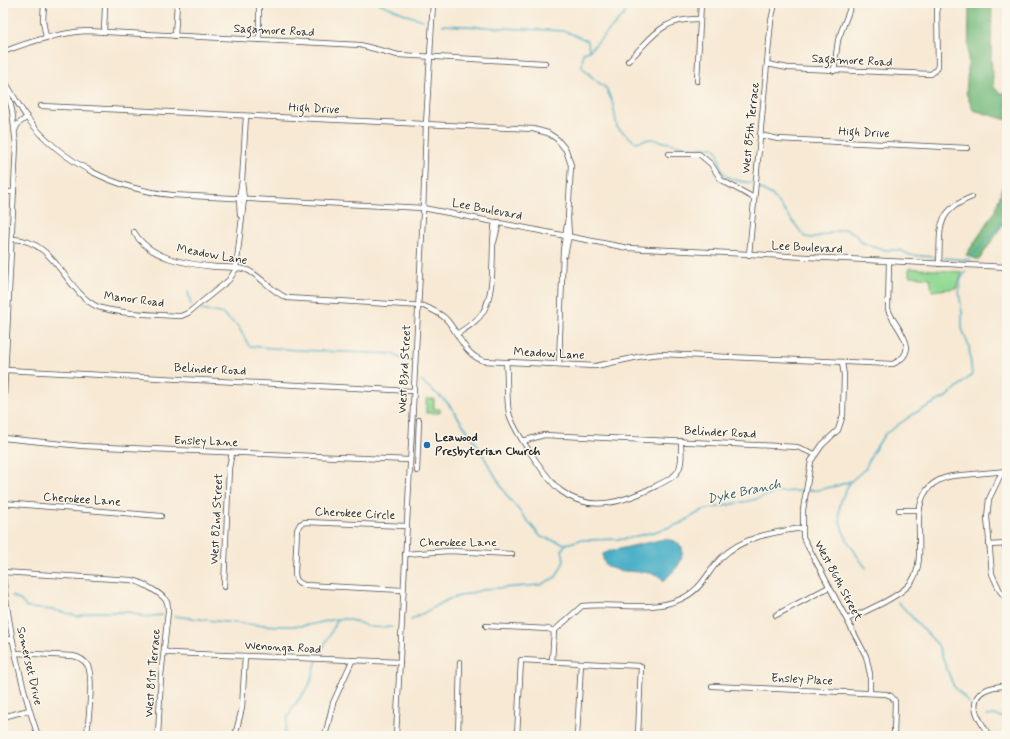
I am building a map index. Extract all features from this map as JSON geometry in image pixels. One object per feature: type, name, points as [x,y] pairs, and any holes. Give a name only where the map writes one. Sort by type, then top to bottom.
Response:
[{"type":"street","points":[[176,36],[177,3]]},
{"type":"street","points":[[259,3],[259,40]]},
{"type":"street","name":"West 83rd Street","points":[[396,736],[433,3]]},
{"type":"street","points":[[697,81],[701,3]]},
{"type":"street","name":"West 85th Terrace","points":[[749,255],[771,21],[775,3]]},
{"type":"street","points":[[834,71],[838,40],[852,3]]},
{"type":"street","name":"Sagamore Road","points":[[767,64],[788,68],[834,71],[931,74],[936,70],[938,59],[937,3]]},
{"type":"street","points":[[44,4],[43,21],[46,37]]},
{"type":"street","points":[[104,32],[105,7]]},
{"type":"street","points":[[628,61],[666,24],[684,19],[700,19]]},
{"type":"street","name":"Sagamore Road","points":[[3,52],[46,37],[71,32],[104,32],[360,45],[390,54],[545,63]]},
{"type":"street","points":[[3,75],[6,83],[15,130],[13,239],[5,336],[6,370],[3,419]]},
{"type":"street","name":"Lee Boulevard","points":[[6,83],[27,117],[57,148],[75,162],[90,172],[115,183],[159,194],[423,208],[628,248],[1007,268]]},
{"type":"street","name":"High Drive","points":[[41,106],[541,130],[554,136],[561,142],[571,162],[566,236]]},
{"type":"street","points":[[236,269],[239,256],[246,116]]},
{"type":"street","points":[[15,130],[18,124],[27,117]]},
{"type":"street","name":"High Drive","points":[[760,135],[778,138],[967,148]]},
{"type":"street","points":[[669,154],[699,154],[710,164],[721,180],[754,198]]},
{"type":"street","points":[[3,192],[14,192]]},
{"type":"street","points":[[939,264],[943,218],[957,203],[972,197]]},
{"type":"street","points":[[457,334],[477,319],[486,306],[490,288],[497,222]]},
{"type":"street","name":"Meadow Lane","points":[[134,232],[142,244],[160,255],[200,265],[246,270],[276,293],[287,298],[424,306],[442,315],[467,349],[477,358],[506,362],[602,366],[652,354],[893,364],[902,358],[906,347],[904,335],[894,322],[888,310],[889,262]]},
{"type":"street","points":[[559,364],[566,236]]},
{"type":"street","name":"Manor Road","points":[[13,239],[25,240],[39,247],[90,302],[98,307],[112,310],[181,316],[188,313],[229,280],[236,269]]},
{"type":"street","points":[[506,362],[509,412],[515,427],[550,479],[560,490],[580,501],[600,504],[616,502],[632,497],[675,476],[680,467],[681,441]]},
{"type":"street","points":[[815,454],[834,435],[841,423],[844,374],[842,363]]},
{"type":"street","name":"Belinder Road","points":[[6,370],[413,391]]},
{"type":"street","points":[[417,470],[419,420]]},
{"type":"street","name":"Belinder Road","points":[[523,440],[544,434],[797,447],[815,454]]},
{"type":"street","name":"Ensley Lane","points":[[3,438],[82,446],[409,460]]},
{"type":"street","name":"West 82nd Street","points":[[224,587],[229,468],[232,453]]},
{"type":"street","name":"West 86th Street","points":[[815,454],[811,461],[807,479],[802,528],[803,537],[866,656],[870,674],[870,693]]},
{"type":"street","points":[[847,619],[863,613],[903,590],[912,582],[917,569],[919,510],[921,501],[928,489],[946,477],[1005,471]]},
{"type":"street","points":[[1005,471],[987,506],[992,574],[1007,599]]},
{"type":"street","name":"Cherokee Lane","points":[[3,503],[161,516]]},
{"type":"street","points":[[899,510],[919,510]]},
{"type":"street","name":"Cherokee Circle","points":[[403,590],[304,585],[299,583],[295,578],[295,572],[297,530],[300,524],[304,522],[406,526]]},
{"type":"street","points":[[552,662],[554,632],[582,606],[652,606],[682,599],[702,583],[720,559],[736,547],[771,533],[802,528]]},
{"type":"street","points":[[989,545],[1007,544]]},
{"type":"street","name":"Cherokee Lane","points":[[405,554],[450,551],[512,554]]},
{"type":"street","name":"West 81st Terrace","points":[[3,572],[136,581],[163,598],[167,603],[168,612],[158,736]]},
{"type":"street","name":"Somerset Drive","points":[[3,575],[15,653],[29,710],[38,736]]},
{"type":"street","points":[[776,615],[829,587]]},
{"type":"street","points":[[486,626],[548,629],[554,632]]},
{"type":"street","points":[[3,640],[12,638]]},
{"type":"street","name":"Wenonga Road","points":[[164,651],[352,661],[400,662]]},
{"type":"street","points":[[15,653],[77,657],[88,665],[90,678],[87,736]]},
{"type":"street","points":[[235,736],[242,708],[245,656]]},
{"type":"street","points":[[517,736],[521,660],[641,666],[638,736]]},
{"type":"street","points":[[324,736],[333,703],[352,661]]},
{"type":"street","points":[[458,736],[460,662]]},
{"type":"street","points":[[577,736],[581,663]]},
{"type":"street","name":"Ensley Place","points":[[712,686],[886,694],[891,696],[895,705],[894,736]]},
{"type":"street","points":[[987,735],[976,712],[977,699],[982,691],[987,688],[1007,686]]},
{"type":"street","points":[[3,717],[29,710]]},
{"type":"green space","points":[[969,3],[992,3],[991,60],[994,87],[1000,93],[1007,93],[1007,120],[973,110],[966,93]]},
{"type":"green space","points":[[1007,173],[1007,218],[979,260],[966,255],[995,211]]},
{"type":"green space","points":[[909,268],[962,272],[957,288],[932,291],[930,278],[909,276]]},
{"type":"green space","points":[[426,399],[434,399],[434,409],[440,409],[440,413],[426,413]]},
{"type":"water","points":[[664,539],[675,541],[682,547],[682,553],[680,563],[664,581],[657,575],[623,571],[608,566],[604,562],[603,554],[610,551]]},
{"type":"waterway","points":[[379,3],[423,20]]},
{"type":"waterway","points":[[590,50],[624,15],[629,3]]},
{"type":"waterway","points":[[442,25],[565,31],[588,41],[589,51],[583,53],[582,67],[606,88],[613,104],[617,127],[635,142],[651,139],[692,148],[713,147],[718,153],[724,174],[733,179],[751,183]]},
{"type":"waterway","points":[[759,188],[772,195],[805,237],[813,238],[845,229],[854,233],[861,242],[871,246],[886,250],[900,250],[910,255],[935,257]]},
{"type":"waterway","name":"Dyke Branch","points":[[944,258],[969,260],[1004,220],[1007,199]]},
{"type":"waterway","name":"Dyke Branch","points":[[411,620],[449,599],[486,589],[540,585],[556,577],[564,561],[562,549],[566,544],[580,540],[623,539],[654,532],[679,524],[703,510],[753,500],[778,492],[817,490],[851,481],[865,469],[873,452],[885,434],[915,413],[946,397],[972,375],[969,347],[962,328],[962,312],[959,291],[961,279],[966,271]]},
{"type":"waterway","points":[[188,292],[191,305]]},
{"type":"waterway","points":[[201,310],[221,313],[238,326],[249,346],[296,350],[393,354],[405,361]]},
{"type":"waterway","points":[[421,381],[447,402],[474,440],[507,496],[541,537],[566,544]]},
{"type":"waterway","points":[[850,482],[841,501],[839,510],[840,519],[842,528],[850,545],[866,568]]},
{"type":"waterway","points":[[12,596],[21,601],[27,608],[54,610],[78,616],[92,612],[130,612],[144,617],[162,615]]},
{"type":"waterway","points":[[898,602],[938,645],[953,685],[969,703]]},
{"type":"waterway","points":[[174,616],[234,623],[280,626],[306,626],[337,619]]},
{"type":"waterway","points":[[318,657],[338,619],[347,619],[372,627],[392,627]]},
{"type":"waterway","points":[[284,736],[288,717],[293,707],[309,686],[317,660]]},
{"type":"waterway","points":[[987,716],[993,715],[1007,718]]},
{"type":"place","name":"Leawood Presbyterian Church","points":[[427,445]]}]
